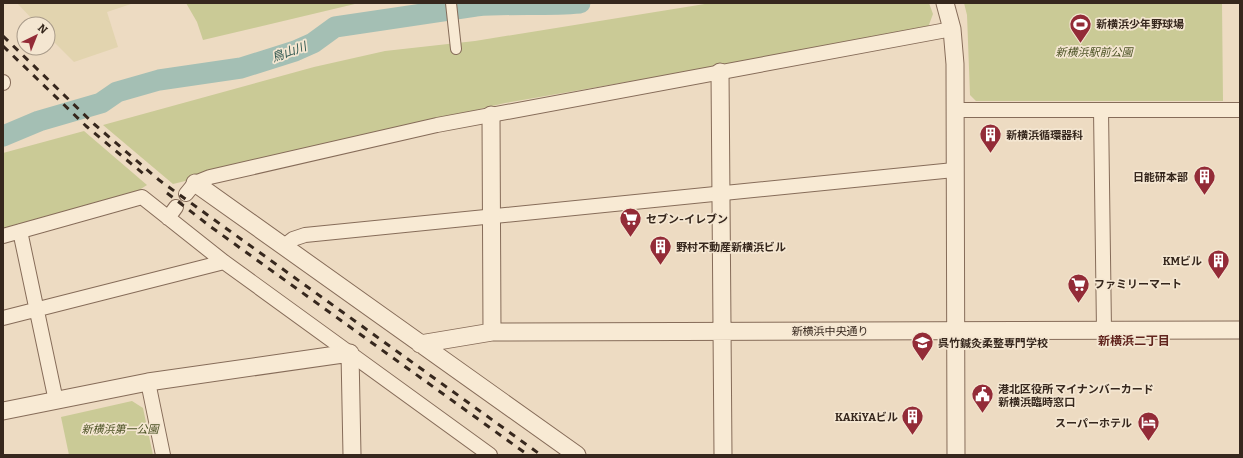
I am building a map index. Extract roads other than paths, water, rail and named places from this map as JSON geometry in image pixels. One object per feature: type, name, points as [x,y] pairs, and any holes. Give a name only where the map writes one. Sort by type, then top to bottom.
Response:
[{"type":"street","points":[[451,3],[456,44]]},
{"type":"street","points":[[945,3],[952,29],[955,64],[954,170],[956,455]]},
{"type":"street","points":[[577,455],[284,246],[190,188],[210,177],[422,128],[952,29]]},
{"type":"street","points":[[720,72],[723,455]]},
{"type":"street","points":[[954,110],[1240,110]]},
{"type":"street","points":[[1101,110],[1104,330]]},
{"type":"street","points":[[491,115],[492,332]]},
{"type":"street","points":[[284,246],[293,239],[304,235],[954,170]]},
{"type":"street","points":[[3,236],[142,197],[172,212],[224,262],[490,455]]},
{"type":"street","points":[[20,231],[56,401]]},
{"type":"street","points":[[3,318],[224,262]]},
{"type":"street","name":"新横浜中央通り","points":[[420,344],[492,332],[1240,330]]},
{"type":"street","points":[[3,411],[148,382],[350,353]]},
{"type":"street","points":[[350,353],[352,455]]},
{"type":"street","points":[[148,382],[163,455]]},
{"type":"waterway","name":"鳥山川","points":[[3,136],[39,121],[101,103],[117,92],[159,80],[241,68],[295,51],[313,43],[335,27],[476,6],[580,3]]},
{"type":"railway","points":[[3,36],[94,124],[159,180],[541,455]]},
{"type":"railway","points":[[3,46],[86,126],[146,176]]},
{"type":"railway","points":[[167,193],[211,227],[528,455]]},
{"type":"place","name":"新横浜少年野球場","points":[[1080,44]]},
{"type":"place","name":"新横浜循環器科","points":[[991,154]]},
{"type":"place","name":"日能研本部","points":[[1204,196]]},
{"type":"place","name":"セブン-イレブン","points":[[631,238]]},
{"type":"place","name":"野村不動産新横浜ビル","points":[[661,266]]},
{"type":"place","name":"KMビル","points":[[1218,280]]},
{"type":"place","name":"ファミリーマート","points":[[1078,304]]},
{"type":"place","name":"呉竹鍼灸柔整専門学校","points":[[922,362]]},
{"type":"place","name":"港北区役所 マイナンバーカード 新横浜臨時窓口","points":[[982,414]]},
{"type":"place","name":"KAKiYAビル","points":[[913,436]]},
{"type":"place","name":"スーパーホテル","points":[[1148,442]]},
{"type":"district","name":"新横浜二丁目","points":[[1134,341]]},
{"type":"park label","name":"新横浜駅前公園","points":[[1094,52]]},
{"type":"park label","name":"新横浜第一公園","points":[[120,429]]}]
